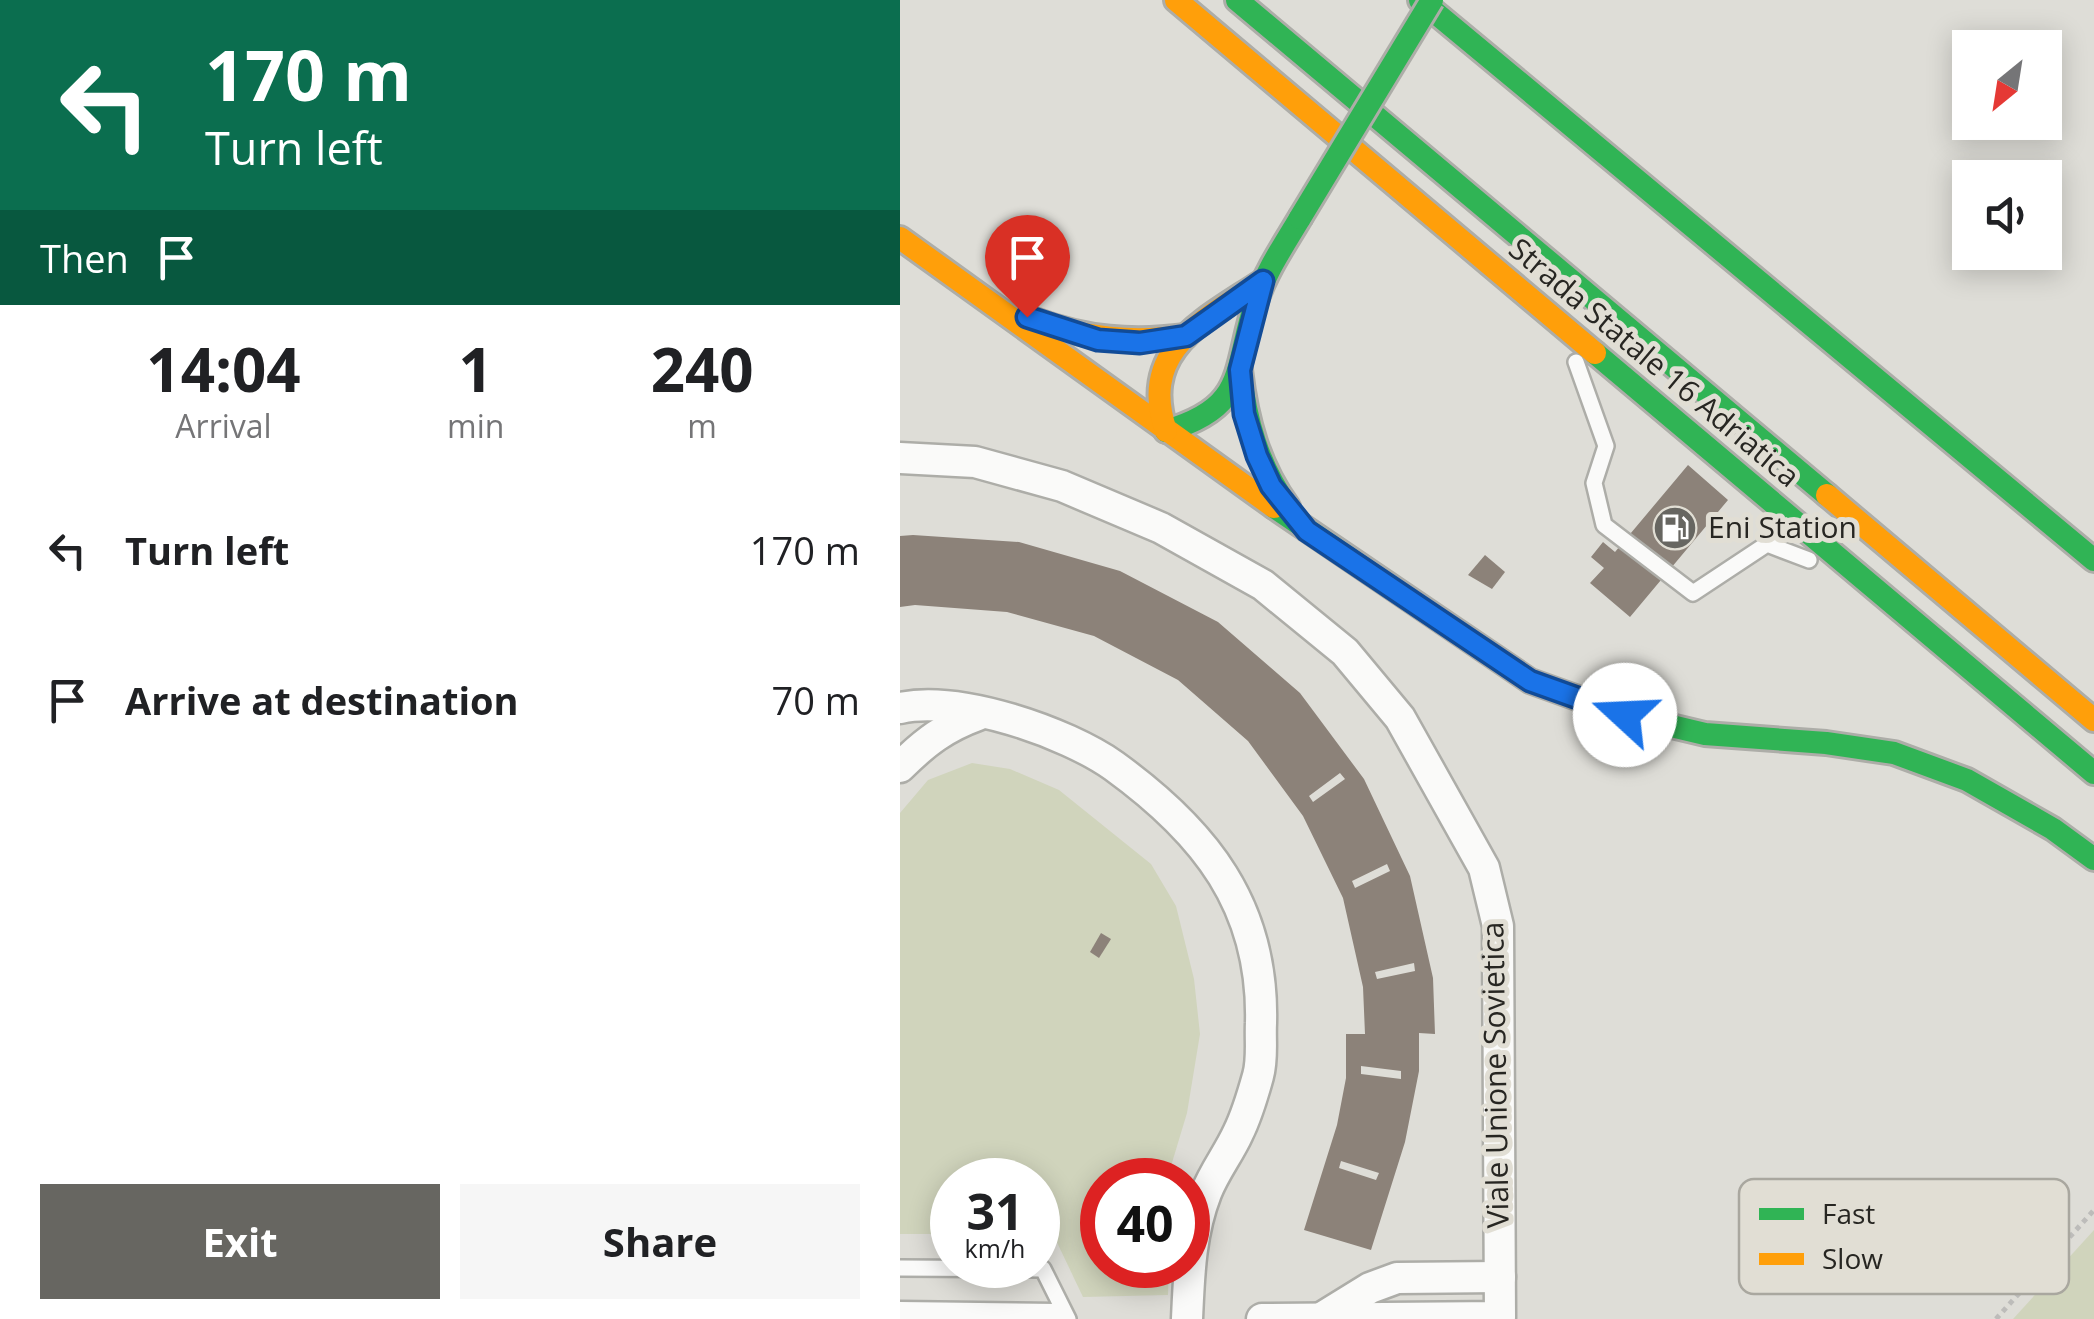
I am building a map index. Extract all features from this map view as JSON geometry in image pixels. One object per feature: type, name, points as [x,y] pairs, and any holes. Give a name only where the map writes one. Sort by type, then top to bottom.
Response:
[{"type":"main road","name":"Strada Statale 16 Adriatica","points":[[1176,0],[2094,773]]},
{"type":"main road","name":"Strada Statale 16 Adriatica","points":[[1237,0],[2094,720]]},
{"type":"main road","points":[[1420,0],[2094,560]]},
{"type":"main road","points":[[1166,430],[1190,426],[1212,414],[1231,392],[1263,281],[1432,0]]},
{"type":"main road","points":[[900,238],[1307,531],[1530,681],[1625,715],[1705,734],[1826,743],[1894,754],[1967,780],[2053,829],[2094,859]]},
{"type":"main road","points":[[1166,430],[1157,402],[1159,378],[1168,356],[1186,336],[1263,281]]},
{"type":"main road","points":[[997,306],[1098,340],[1140,343],[1186,336]]},
{"type":"main road","points":[[1240,370],[1244,414],[1257,456],[1271,486],[1307,531]]},
{"type":"street","name":"Viale Unione Sovietica","points":[[900,458],[975,462],[1062,486],[1161,528],[1263,585],[1344,652],[1400,718],[1484,868],[1498,926],[1500,1316],[1321,1318]]},
{"type":"street","points":[[900,708],[915,705],[986,712],[1087,746],[1154,796],[1223,871],[1248,923],[1256,954],[1261,1006],[1260,1072],[1240,1131],[1206,1191],[1190,1246],[1187,1319]]},
{"type":"street","points":[[900,767],[937,733],[986,712]]},
{"type":"street","points":[[1262,1319],[1321,1318],[1370,1288],[1397,1278],[1500,1277]]},
{"type":"street","points":[[900,1318],[1055,1319]]},
{"type":"lane","points":[[1384,175],[1425,230]]},
{"type":"lane","points":[[1564,352],[1579,364],[1606,446],[1594,483],[1604,525],[1693,592],[1768,544],[1810,560],[1825,573]]},
{"type":"lane","points":[[1902,633],[1978,694],[2032,720]]},
{"type":"lane","points":[[900,1268],[1043,1270],[1068,1319]]},
{"type":"path","points":[[2069,1238],[2094,1210]]},
{"type":"path","points":[[1996,1319],[2018,1294]]},
{"type":"green space","points":[[972,763],[1010,769],[1059,790],[1151,864],[1176,906],[1194,979],[1200,1034],[1187,1113],[1173,1158],[1080,1158],[1080,1288],[1168,1288],[1168,1295],[1083,1297],[1060,1249],[1060,1158],[930,1158],[930,1234],[900,1234],[900,813],[928,780]]},
{"type":"green space","points":[[2094,1230],[2094,1319],[2013,1319],[2036,1294],[2069,1294],[2069,1257]]},
{"type":"building","points":[[1688,465],[1728,500],[1630,617],[1590,583],[1604,568],[1591,557],[1603,542],[1615,552]]},
{"type":"building","points":[[900,536],[1019,542],[1120,571],[1218,622],[1300,693],[1364,779],[1410,876],[1433,978],[1435,1034],[1419,1033],[1419,1071],[1405,1142],[1371,1250],[1304,1230],[1337,1125],[1346,1078],[1346,1034],[1365,1034],[1363,987],[1343,898],[1303,816],[1248,741],[1178,680],[1094,636],[1007,612],[900,607]],"holes":[[[1340,773],[1345,779],[1313,802],[1309,796]],[[1387,864],[1390,871],[1355,888],[1352,881]],[[1414,963],[1415,971],[1377,979],[1375,972]],[[1361,1066],[1401,1071],[1401,1079],[1361,1074]],[[1341,1161],[1379,1173],[1376,1180],[1339,1168]]]},
{"type":"building","points":[[1485,555],[1505,572],[1492,589],[1468,575]]},
{"type":"building","points":[[1101,933],[1111,939],[1099,958],[1090,952]]},
{"type":"traffic: fast","points":[[1237,0],[1827,495]]},
{"type":"traffic: fast","points":[[1420,0],[2094,560]]},
{"type":"traffic: fast","points":[[1300,218],[1432,0]]},
{"type":"traffic: fast","points":[[1166,431],[1193,421],[1225,397],[1234,382],[1260,290],[1300,218]]},
{"type":"traffic: fast","points":[[1595,353],[2094,773]]},
{"type":"traffic: fast","points":[[1240,370],[1255,442],[1288,507]]},
{"type":"traffic: fast","points":[[1274,507],[1530,681],[1625,715],[1705,734],[1826,743],[1894,753],[1967,780],[2053,829],[2094,859]]},
{"type":"traffic: slow","points":[[1176,0],[1595,353]]},
{"type":"traffic: slow","points":[[900,238],[1274,507]]},
{"type":"traffic: slow","points":[[1166,431],[1160,403],[1161,378],[1169,358],[1199,324],[1263,281]]},
{"type":"traffic: slow","points":[[1035,320],[1109,338],[1186,336]]},
{"type":"traffic: slow","points":[[1827,495],[2094,720]]},
{"type":"place","name":"Eni Station","points":[[1675,528]]},
{"type":"route","points":[[1027,317],[1098,340],[1140,343],[1186,336],[1263,281],[1240,370],[1244,414],[1271,486],[1307,531],[1530,681],[1625,715]]}]
